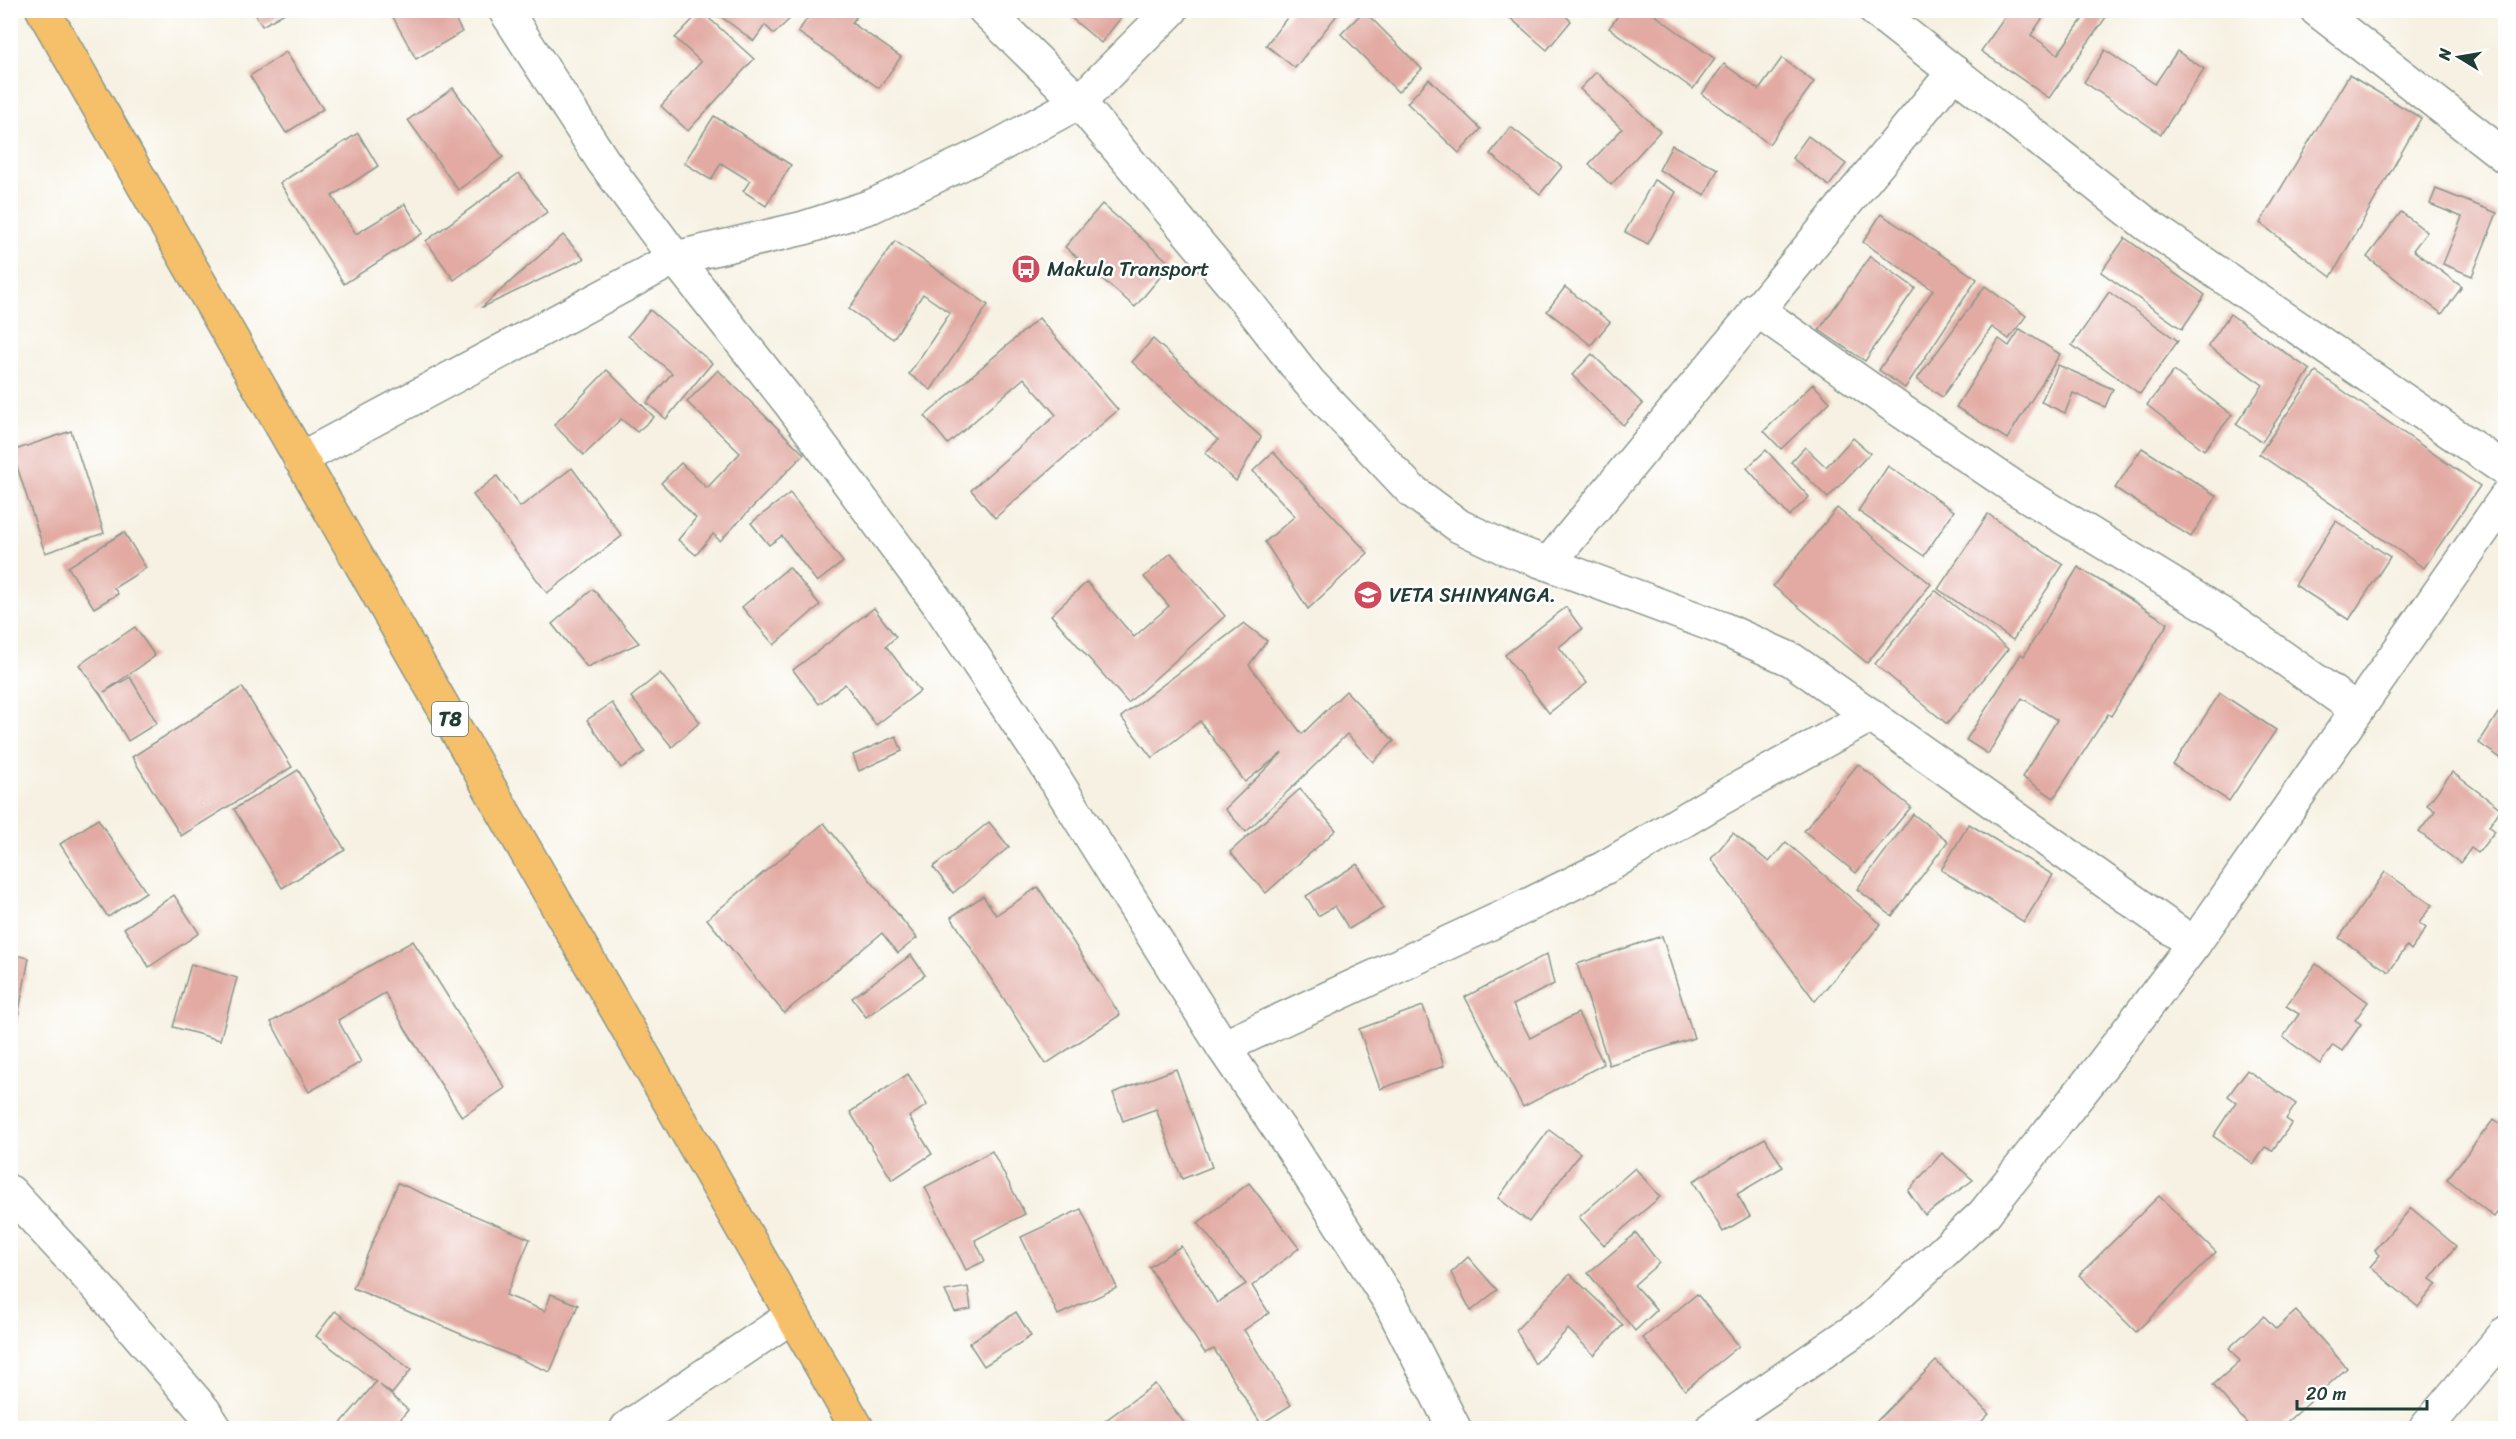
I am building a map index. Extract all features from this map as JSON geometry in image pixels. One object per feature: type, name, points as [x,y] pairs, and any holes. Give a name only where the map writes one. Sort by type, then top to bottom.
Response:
[{"type":"highway","name":"T8","points":[[43,10],[857,1428]]},
{"type":"street","points":[[505,10],[603,161],[675,258],[789,402],[938,603],[1043,760],[1223,1047],[1292,1148],[1390,1302],[1454,1428]]},
{"type":"street","points":[[985,10],[1079,102],[1247,302],[1309,382],[1411,490],[1459,526],[1503,547],[1721,628],[1792,660],[2194,944]]},
{"type":"street","points":[[300,459],[675,258],[804,228],[872,206],[989,151],[1079,102],[1170,10]]},
{"type":"street","points":[[1875,10],[2150,226],[2505,470]]},
{"type":"street","points":[[2317,10],[2505,157]]},
{"type":"street","points":[[1549,563],[1756,309],[1954,72]]},
{"type":"street","points":[[1756,309],[2015,488],[2223,615],[2357,710]]},
{"type":"street","points":[[1712,1428],[1871,1319],[1984,1214],[2103,1064],[2194,944],[2505,497]]},
{"type":"street","points":[[1223,1047],[1604,868],[1718,800],[1871,715]]},
{"type":"street","points":[[10,1192],[111,1302],[204,1411],[215,1428]]},
{"type":"street","points":[[627,1428],[792,1316]]},
{"type":"street","points":[[2426,1428],[2505,1333]]},
{"type":"building","points":[[253,10],[290,10],[262,26]]},
{"type":"building","points":[[389,10],[450,10],[462,32],[416,59]]},
{"type":"building","points":[[712,10],[799,10],[774,34],[765,25],[754,41]]},
{"type":"building","points":[[813,10],[861,10],[852,23],[901,57],[879,88],[798,32]]},
{"type":"building","points":[[1062,10],[1127,10],[1101,43]]},
{"type":"building","points":[[1293,10],[1341,10],[1295,68],[1266,45]]},
{"type":"building","points":[[1501,10],[1559,10],[1571,21],[1547,50]]},
{"type":"building","points":[[1622,10],[1648,10],[1715,59],[1693,89],[1609,28]]},
{"type":"building","points":[[2010,10],[2048,10],[2031,35],[2058,54],[2089,10],[2111,10],[2049,98],[1981,51]]},
{"type":"building","points":[[701,11],[754,59],[688,131],[661,106],[701,62],[675,38]]},
{"type":"building","points":[[1364,11],[1422,69],[1398,92],[1341,34]]},
{"type":"building","points":[[2105,50],[2155,84],[2177,51],[2204,69],[2161,134],[2084,82]]},
{"type":"building","points":[[286,52],[323,109],[286,133],[250,76]]},
{"type":"building","points":[[1782,58],[1814,82],[1769,144],[1702,94],[1724,64],[1759,90]]},
{"type":"building","points":[[1596,72],[1660,131],[1611,185],[1589,164],[1622,129],[1580,89]]},
{"type":"building","points":[[2349,75],[2421,118],[2331,277],[2260,223]]},
{"type":"building","points":[[1429,79],[1481,129],[1459,153],[1407,103]]},
{"type":"building","points":[[453,88],[503,157],[458,190],[408,120]]},
{"type":"building","points":[[714,116],[791,165],[766,206],[743,191],[750,181],[721,163],[711,180],[684,163]]},
{"type":"building","points":[[1511,127],[1562,167],[1540,194],[1490,154]]},
{"type":"building","points":[[358,133],[378,166],[332,196],[356,234],[405,204],[423,233],[344,284],[280,183]]},
{"type":"building","points":[[1808,136],[1846,164],[1829,186],[1792,158]]},
{"type":"building","points":[[1672,145],[1718,169],[1705,195],[1659,170]]},
{"type":"building","points":[[519,173],[547,212],[454,280],[426,241]]},
{"type":"building","points":[[1654,180],[1676,192],[1648,244],[1625,232]]},
{"type":"building","points":[[2436,189],[2497,213],[2472,276],[2443,264],[2462,217],[2430,204]]},
{"type":"building","points":[[1102,204],[1171,264],[1135,307],[1065,247]]},
{"type":"building","points":[[2401,212],[2427,232],[2413,250],[2462,287],[2442,314],[2367,257]]},
{"type":"building","points":[[1881,214],[1977,279],[1905,388],[1879,370],[1933,290],[1863,242]]},
{"type":"building","points":[[563,235],[584,259],[482,307]]},
{"type":"building","points":[[2125,238],[2205,295],[2182,329],[2101,272]]},
{"type":"building","points":[[895,241],[988,305],[931,390],[909,374],[950,313],[923,294],[893,339],[849,309]]},
{"type":"building","points":[[1870,256],[1915,288],[1865,361],[1819,330]]},
{"type":"building","points":[[1985,286],[2026,316],[2009,339],[1992,327],[1942,397],[1917,379]]},
{"type":"building","points":[[1565,287],[1610,322],[1591,345],[1547,311]]},
{"type":"building","points":[[2109,292],[2178,341],[2140,394],[2072,345]]},
{"type":"building","points":[[650,310],[712,363],[666,419],[647,403],[672,373],[628,336]]},
{"type":"building","points":[[2230,314],[2310,370],[2262,442],[2236,424],[2263,385],[2208,346]]},
{"type":"building","points":[[1039,318],[1118,410],[995,518],[971,490],[1056,415],[1024,378],[948,444],[925,416]]},
{"type":"building","points":[[2020,329],[2060,354],[2007,439],[1956,407],[1999,339],[2009,346]]},
{"type":"building","points":[[1153,339],[1261,437],[1236,481],[1205,453],[1218,440],[1132,362]]},
{"type":"building","points":[[1592,354],[1643,404],[1623,425],[1572,375]]},
{"type":"building","points":[[2058,365],[2113,389],[2105,407],[2073,393],[2065,413],[2041,402]]},
{"type":"building","points":[[607,370],[654,417],[637,432],[621,419],[584,455],[554,425]]},
{"type":"building","points":[[718,370],[804,454],[720,541],[713,534],[696,555],[678,540],[696,518],[661,483],[681,463],[707,488],[740,453],[687,402]]},
{"type":"building","points":[[2174,371],[2232,415],[2204,450],[2147,405]]},
{"type":"building","points":[[2316,372],[2480,486],[2424,568],[2259,454]]},
{"type":"building","points":[[1813,384],[1830,402],[1781,449],[1764,431]]},
{"type":"building","points":[[71,431],[104,533],[45,553],[12,451]]},
{"type":"building","points":[[1853,438],[1870,453],[1828,498],[1791,462],[1805,447],[1826,467]]},
{"type":"building","points":[[2142,448],[2217,496],[2191,537],[2115,488]]},
{"type":"building","points":[[1766,450],[1809,497],[1789,516],[1747,468]]},
{"type":"building","points":[[1273,452],[1368,553],[1308,609],[1265,542],[1295,516],[1253,471]]},
{"type":"building","points":[[1888,466],[1954,511],[1924,556],[1858,511]]},
{"type":"building","points":[[572,468],[622,536],[547,593],[473,495],[497,476],[520,507]]},
{"type":"building","points":[[790,493],[843,562],[817,582],[782,536],[769,545],[751,523]]},
{"type":"building","points":[[1837,508],[1931,584],[1867,663],[1773,586]]},
{"type":"building","points":[[1988,514],[2063,565],[2013,640],[1938,589]]},
{"type":"building","points":[[2336,521],[2390,557],[2349,620],[2295,585]]},
{"type":"building","points":[[124,532],[146,568],[114,588],[118,594],[94,608],[68,567]]},
{"type":"building","points":[[1171,553],[1225,616],[1128,703],[1051,615],[1087,582],[1134,637],[1169,606],[1144,577]]},
{"type":"building","points":[[789,567],[820,605],[774,645],[742,607]]},
{"type":"building","points":[[2078,567],[2168,623],[2111,716],[2108,714],[2054,798],[2022,777],[2057,720],[2022,698],[1988,754],[1966,740],[2021,654],[2024,656]]},
{"type":"building","points":[[593,589],[639,643],[587,667],[552,624]]},
{"type":"building","points":[[1935,590],[2008,649],[1947,724],[1875,664]]},
{"type":"building","points":[[1566,607],[1582,629],[1559,647],[1587,683],[1549,713],[1505,655]]},
{"type":"building","points":[[874,608],[896,637],[886,646],[920,691],[876,725],[845,684],[819,704],[793,670]]},
{"type":"building","points":[[1244,623],[1267,641],[1249,665],[1302,734],[1346,691],[1394,741],[1373,762],[1347,734],[1246,832],[1225,809],[1282,753],[1245,782],[1200,721],[1152,758],[1121,717]]},
{"type":"building","points":[[135,627],[155,656],[104,692],[130,677],[157,723],[128,741],[101,695],[79,665]]},
{"type":"building","points":[[660,673],[700,722],[672,747],[631,697]]},
{"type":"building","points":[[242,687],[292,767],[181,836],[132,757]]},
{"type":"building","points":[[2220,693],[2276,730],[2229,801],[2173,765]]},
{"type":"building","points":[[2505,702],[2505,761],[2479,743]]},
{"type":"building","points":[[612,703],[645,752],[621,768],[587,720]]},
{"type":"building","points":[[896,736],[902,751],[859,771],[853,755]]},
{"type":"building","points":[[1858,764],[1911,807],[1856,873],[1804,831]]},
{"type":"building","points":[[298,770],[345,850],[282,888],[234,809]]},
{"type":"building","points":[[2452,772],[2501,809],[2489,826],[2495,831],[2478,853],[2471,848],[2460,863],[2419,832],[2435,811],[2427,805]]},
{"type":"building","points":[[1300,789],[1336,830],[1266,893],[1230,852]]},
{"type":"building","points":[[1913,814],[1948,841],[1892,916],[1857,889]]},
{"type":"building","points":[[98,819],[146,892],[108,917],[60,844]]},
{"type":"building","points":[[989,822],[1009,847],[953,893],[933,867]]},
{"type":"building","points":[[824,823],[917,938],[898,953],[882,933],[784,1013],[707,919]]},
{"type":"building","points":[[1969,824],[2053,875],[2024,922],[1941,870]]},
{"type":"building","points":[[1733,833],[1769,862],[1786,842],[1881,924],[1815,1001],[1711,859]]},
{"type":"building","points":[[1357,864],[1384,908],[1349,929],[1335,906],[1318,916],[1306,896]]},
{"type":"building","points":[[2385,872],[2432,905],[2419,923],[2426,928],[2411,950],[2407,946],[2389,972],[2339,938]]},
{"type":"building","points":[[1038,887],[1120,1015],[1046,1064],[951,917],[983,896],[996,915]]},
{"type":"building","points":[[174,895],[199,933],[149,967],[124,928]]},
{"type":"building","points":[[1662,936],[1694,1038],[1609,1065],[1577,964]]},
{"type":"building","points":[[413,941],[505,1088],[462,1117],[385,993],[338,1020],[361,1062],[309,1092],[271,1022]]},
{"type":"building","points":[[10,954],[29,958],[17,1022],[10,1021]]},
{"type":"building","points":[[1547,954],[1554,984],[1513,1005],[1530,1038],[1578,1013],[1604,1064],[1523,1107],[1465,997]]},
{"type":"building","points":[[911,955],[925,975],[866,1017],[852,998]]},
{"type":"building","points":[[191,964],[237,978],[220,1040],[173,1027]]},
{"type":"building","points":[[2316,964],[2368,1002],[2355,1020],[2361,1024],[2342,1051],[2333,1045],[2320,1064],[2283,1037],[2299,1014],[2286,1006]]},
{"type":"building","points":[[1423,1006],[1444,1066],[1380,1089],[1359,1029]]},
{"type":"building","points":[[1176,1069],[1212,1167],[1182,1179],[1156,1109],[1123,1121],[1113,1093]]},
{"type":"building","points":[[2247,1070],[2296,1104],[2286,1119],[2292,1123],[2272,1151],[2265,1147],[2254,1164],[2213,1136],[2236,1102],[2228,1096]]},
{"type":"building","points":[[908,1074],[927,1105],[909,1117],[932,1154],[892,1180],[850,1112]]},
{"type":"building","points":[[2494,1119],[2505,1127],[2505,1202],[2494,1217],[2447,1179]]},
{"type":"building","points":[[1549,1130],[1580,1153],[1529,1222],[1498,1198]]},
{"type":"building","points":[[1765,1138],[1783,1167],[1737,1194],[1750,1216],[1723,1232],[1693,1181]]},
{"type":"building","points":[[992,1151],[1025,1214],[975,1240],[985,1261],[966,1270],[925,1187]]},
{"type":"building","points":[[1942,1153],[1973,1180],[1925,1215],[1908,1191]]},
{"type":"building","points":[[1635,1168],[1660,1197],[1604,1245],[1579,1217]]},
{"type":"building","points":[[398,1183],[530,1239],[506,1295],[545,1311],[551,1294],[578,1305],[550,1372],[353,1288]]},
{"type":"building","points":[[1249,1183],[1299,1248],[1252,1286],[1269,1313],[1244,1330],[1291,1405],[1261,1424],[1214,1349],[1205,1353],[1149,1267],[1181,1246],[1217,1303],[1246,1284],[1198,1223]]},
{"type":"building","points":[[2159,1196],[2216,1252],[2136,1332],[2079,1275]]},
{"type":"building","points":[[2411,1208],[2456,1246],[2430,1279],[2437,1284],[2418,1307],[2370,1267],[2380,1255],[2375,1250]]},
{"type":"building","points":[[1081,1209],[1117,1288],[1058,1315],[1021,1237]]},
{"type":"building","points":[[1636,1233],[1659,1263],[1634,1285],[1657,1310],[1635,1331],[1588,1273]]},
{"type":"building","points":[[1468,1257],[1497,1290],[1471,1311],[1451,1273]]},
{"type":"building","points":[[1570,1274],[1623,1325],[1594,1355],[1568,1329],[1535,1364],[1516,1330]]},
{"type":"building","points":[[968,1287],[971,1309],[955,1312],[945,1291]]},
{"type":"building","points":[[1697,1294],[1739,1346],[1685,1390],[1643,1338]]},
{"type":"building","points":[[335,1311],[411,1370],[392,1394],[380,1385],[408,1410],[393,1428],[337,1428],[376,1382],[316,1336]]},
{"type":"building","points":[[2296,1311],[2347,1368],[2280,1428],[2251,1428],[2213,1385],[2240,1361],[2229,1348],[2264,1316],[2276,1329]]},
{"type":"building","points":[[1016,1312],[1031,1336],[984,1366],[969,1343]]},
{"type":"building","points":[[1936,1361],[1989,1414],[1975,1428],[1870,1428]]},
{"type":"building","points":[[1155,1384],[1188,1428],[1106,1428],[1102,1423]]},
{"type":"place","name":"Makula Transport","points":[[1026,269]]},
{"type":"place","name":"VETA SHINYANGA.","points":[[1368,595]]}]
